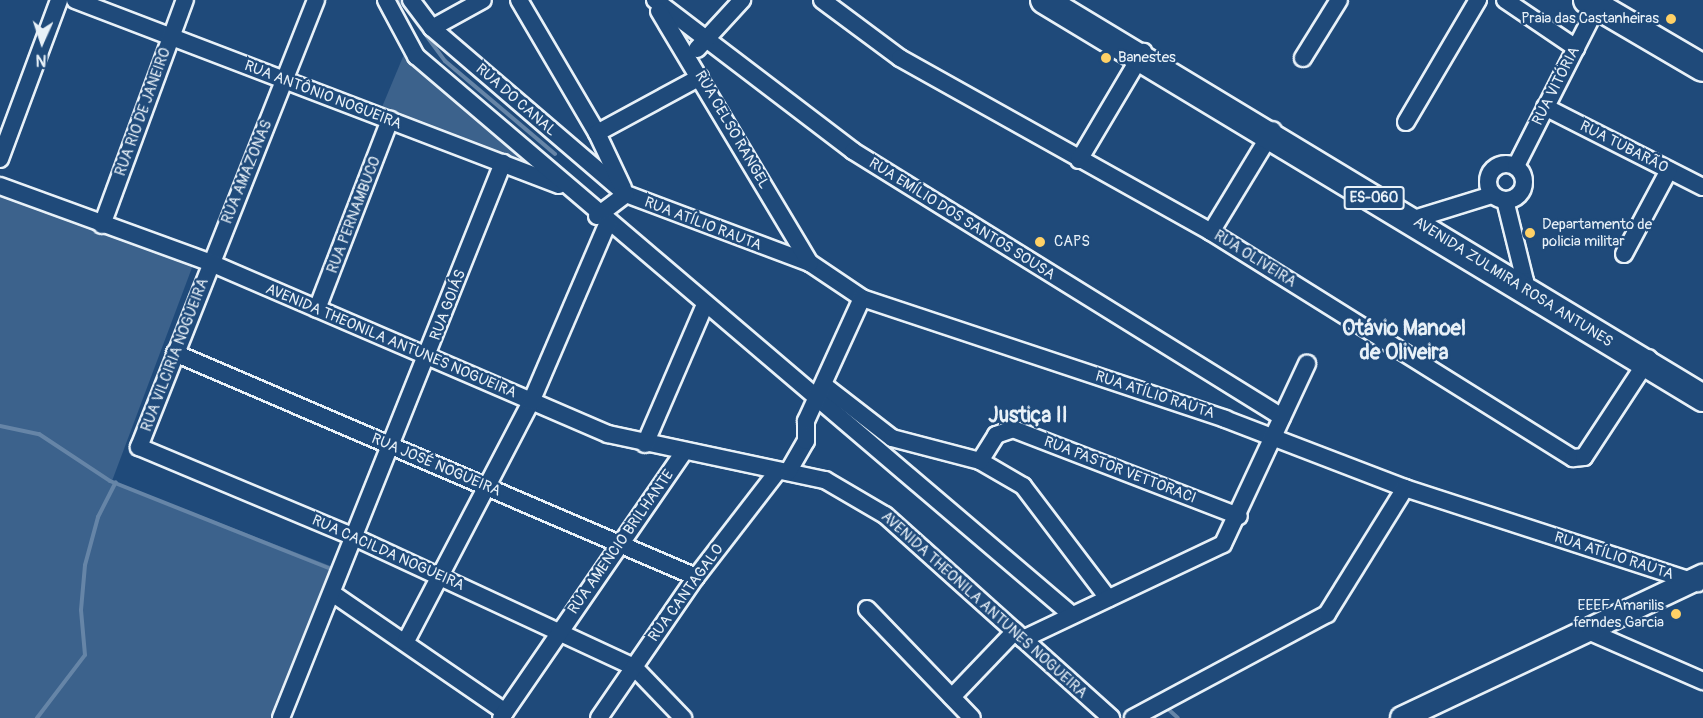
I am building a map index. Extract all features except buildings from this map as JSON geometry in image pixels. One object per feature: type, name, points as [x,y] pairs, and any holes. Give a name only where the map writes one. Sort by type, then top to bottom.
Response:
[{"type":"main road","name":"AVENIDA ZULMIRA ROSA ANTUNES","points":[[1044,0],[1415,218],[1703,398]]},
{"type":"main road","name":"AVENIDA ZULMIRA ROSA ANTUNES","points":[[1056,0],[1141,55]]},
{"type":"main road","points":[[1592,3],[1703,68]]},
{"type":"main road","name":"AVENIDA ZULMIRA ROSA ANTUNES","points":[[1647,361],[1703,390]]},
{"type":"main road","points":[[1419,715],[1586,630],[1699,580]]},
{"type":"street","points":[[0,159],[59,0]]},
{"type":"street","name":"RUA ANTÔNIO NOGUEIRA","points":[[75,0],[571,189]]},
{"type":"street","name":"RUA RIO DE JANEIRO","points":[[102,225],[185,0]]},
{"type":"street","name":"RUA AMAZONAS","points":[[211,263],[316,0]]},
{"type":"street","points":[[386,0],[416,56],[571,189],[602,220],[705,305],[821,393],[1072,615]]},
{"type":"street","name":"RUA DO CANAL","points":[[411,0],[432,28],[626,194]]},
{"type":"street","points":[[432,28],[483,0]]},
{"type":"street","points":[[406,640],[531,402],[602,220],[626,194],[597,133],[519,0]]},
{"type":"street","name":"RUA EMÍLIO DOS SANTOS SOUSA","points":[[653,0],[852,151],[1282,417]]},
{"type":"street","name":"RUA CELSO RANGEL","points":[[653,0],[690,56],[700,77],[810,262]]},
{"type":"street","points":[[690,56],[706,42],[742,0]]},
{"type":"street","name":"RUA OLIVEIRA","points":[[822,0],[900,58],[1211,232],[1573,458],[1584,457],[1647,361]]},
{"type":"street","points":[[1303,58],[1340,0]]},
{"type":"street","points":[[1406,122],[1478,0]]},
{"type":"street","points":[[1505,0],[1575,48]]},
{"type":"street","name":"RUA VITÓRIA","points":[[1515,166],[1575,48],[1592,3]]},
{"type":"street","points":[[1079,160],[1141,55]]},
{"type":"street","points":[[597,133],[700,77]]},
{"type":"street","name":"RUA TUBARÃO","points":[[1545,107],[1703,187]]},
{"type":"street","name":"RUA PERNAMBUCO","points":[[317,309],[390,120]]},
{"type":"street","points":[[1211,232],[1271,133]]},
{"type":"street","name":"RUA GOIÁS","points":[[281,718],[428,358],[503,163]]},
{"type":"street","points":[[1415,218],[1499,198],[1518,196],[1524,184],[1515,166],[1503,164],[1491,170],[1487,183],[1499,198],[1523,284]]},
{"type":"street","points":[[1624,254],[1669,170]]},
{"type":"street","name":"AVENIDA THEONILA ANTUNES NOGUEIRA","points":[[0,186],[211,263],[531,402],[645,444],[825,480],[885,515],[1111,718]]},
{"type":"street","name":"RUA ATÍLIO RAUTA","points":[[626,194],[810,262],[862,298],[1273,438],[1405,488],[1699,580]]},
{"type":"street","name":"RUA VILCIRIA NOGUEIRA","points":[[140,447],[211,263]]},
{"type":"street","points":[[783,472],[806,441],[806,421],[821,393],[862,298]]},
{"type":"street","points":[[645,444],[705,305]]},
{"type":"street","name":"RUA JOSÉ NOGUEIRA","points":[[176,353],[485,486],[622,541],[696,577]]},
{"type":"street","points":[[952,697],[1019,635],[1072,615],[1214,551],[1239,516],[1307,364]]},
{"type":"street","points":[[821,393],[892,438],[980,461],[1030,493],[1108,598]]},
{"type":"street","name":"RUA PASTOR VETTORACI","points":[[980,461],[996,435],[1013,429],[1239,516]]},
{"type":"street","name":"RUA CACILDA NOGUEIRA","points":[[140,447],[354,537],[560,630],[634,667],[683,718]]},
{"type":"street","name":"RUA AMENCIO BRILHANTE","points":[[503,715],[683,453]]},
{"type":"street","name":"RUA CANTAGALO","points":[[599,718],[696,577],[783,472]]},
{"type":"street","points":[[1132,718],[1327,614],[1405,488]]},
{"type":"street","points":[[332,593],[406,640],[503,715]]},
{"type":"street","points":[[867,609],[972,718]]},
{"type":"street","points":[[1586,630],[1703,681]]},
{"type":"shaded area","points":[[405,52],[540,170],[382,107]]},
{"type":"shaded area","points":[[0,190],[196,257],[112,481],[346,572],[290,718],[0,718]]},
{"type":"waterway","points":[[400,0],[445,61],[555,154]]},
{"type":"waterway","points":[[0,426],[39,434],[110,481],[331,569]]},
{"type":"waterway","points":[[37,718],[85,655],[81,610],[85,565],[98,517],[116,482]]},
{"type":"waterway","points":[[1168,709],[1178,718]]},
{"type":"place","name":"Praia das Castanheiras","points":[[1671,19]]},
{"type":"place","name":"Banestes","points":[[1106,58]]},
{"type":"place","name":"Departamento de policia militar","points":[[1530,233]]},
{"type":"place","name":"CAPS","points":[[1040,242]]},
{"type":"place","name":"EEEF Amarilis ferndes Garcia","points":[[1676,614]]},
{"type":"district","name":"Otávio Manoel de Oliveira","points":[[1404,341]]},
{"type":"district","name":"Justiça II","points":[[1028,416]]}]
